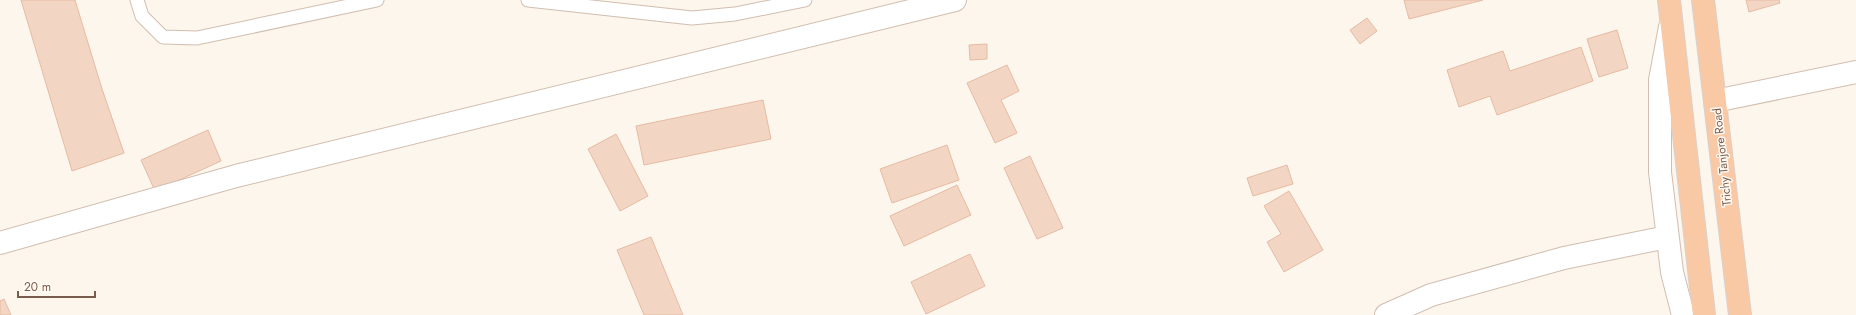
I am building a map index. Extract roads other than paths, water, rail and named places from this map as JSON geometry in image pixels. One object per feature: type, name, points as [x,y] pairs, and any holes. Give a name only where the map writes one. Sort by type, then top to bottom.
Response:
[{"type":"highway","name":"Trichy Tanjore Road","points":[[1703,0],[1740,315]]},
{"type":"highway","points":[[1670,10],[1704,315]]},
{"type":"street","points":[[0,243],[236,176],[955,0]]},
{"type":"street","points":[[1670,10],[1660,80],[1660,172],[1672,272],[1683,315]]},
{"type":"street","points":[[1715,101],[1856,72]]},
{"type":"street","points":[[1386,315],[1431,295],[1556,260],[1668,237]]},
{"type":"lane","points":[[136,0],[142,16],[163,37],[197,38],[377,0]]},
{"type":"lane","points":[[528,0],[692,18],[735,14],[805,0]]}]
